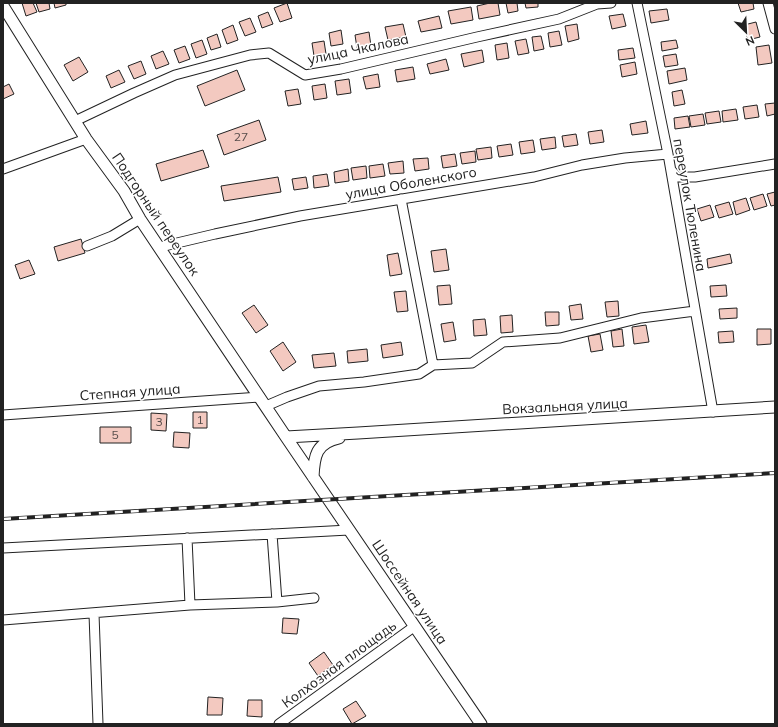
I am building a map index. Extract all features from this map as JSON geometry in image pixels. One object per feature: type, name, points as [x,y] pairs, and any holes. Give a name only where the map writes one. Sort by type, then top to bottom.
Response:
[{"type":"main road","name":"Подгорный переулок","points":[[3,6],[86,139],[124,191],[140,219],[313,477]]},
{"type":"main road","name":"Вокзальная улица","points":[[358,433],[775,407]]},
{"type":"main road","points":[[286,437],[358,433]]},
{"type":"main road","points":[[313,477],[314,458],[322,445],[332,439],[358,433]]},
{"type":"main road","name":"Шоссейная улица","points":[[313,477],[481,724]]},
{"type":"street","name":"улица Чкалова","points":[[75,121],[175,75],[250,54],[268,53],[305,75],[341,69],[559,19],[597,4],[611,3]]},
{"type":"street","name":"переулок Тюленина","points":[[637,3],[668,154],[713,412]]},
{"type":"street","points":[[768,3],[775,29]]},
{"type":"street","points":[[3,169],[86,139]]},
{"type":"street","name":"улица Оболенского","points":[[160,247],[257,225],[534,177],[596,163],[625,158],[668,154]]},
{"type":"street","points":[[670,168],[677,177],[689,177],[775,164]]},
{"type":"street","points":[[401,199],[433,365]]},
{"type":"street","points":[[87,246],[112,236],[140,219]]},
{"type":"street","points":[[263,401],[287,396],[319,386],[364,382],[419,374],[433,365],[472,363],[502,342],[560,338],[641,318],[695,311]]},
{"type":"street","name":"Степная улица","points":[[3,416],[263,401]]},
{"type":"street","points":[[3,548],[349,530]]},
{"type":"street","points":[[272,534],[277,602]]},
{"type":"street","points":[[187,538],[190,605]]},
{"type":"street","points":[[3,620],[94,614],[190,605],[277,602],[314,598]]},
{"type":"street","points":[[94,614],[98,724]]},
{"type":"street","name":"Колхозная площадь","points":[[279,724],[415,626]]},
{"type":"building","points":[[22,3],[33,3],[37,12],[26,16]]},
{"type":"building","points":[[36,3],[49,3],[50,9],[39,12]]},
{"type":"building","points":[[54,3],[66,3],[66,5],[55,8]]},
{"type":"building","points":[[287,3],[292,18],[280,22],[274,8]]},
{"type":"building","points":[[498,3],[500,15],[479,19],[477,6]]},
{"type":"building","points":[[506,3],[517,3],[518,11],[508,13]]},
{"type":"building","points":[[525,3],[538,3],[538,7],[526,8]]},
{"type":"building","points":[[738,3],[753,3],[754,9],[741,12]]},
{"type":"building","points":[[471,7],[473,20],[451,24],[448,11]]},
{"type":"building","points":[[667,9],[669,20],[651,23],[649,11]]},
{"type":"building","points":[[268,12],[273,24],[262,28],[258,16]]},
{"type":"building","points":[[623,14],[626,26],[612,29],[609,16]]},
{"type":"building","points":[[439,16],[442,28],[421,32],[418,21]]},
{"type":"building","points":[[250,18],[256,32],[245,36],[239,22]]},
{"type":"building","points":[[756,22],[760,37],[748,40],[744,25]]},
{"type":"building","points":[[403,24],[406,37],[388,40],[385,27]]},
{"type":"building","points":[[577,24],[579,39],[568,42],[565,26]]},
{"type":"building","points":[[233,25],[238,40],[227,44],[222,30]]},
{"type":"building","points":[[341,30],[343,44],[331,46],[329,33]]},
{"type":"building","points":[[559,31],[562,45],[550,47],[548,33]]},
{"type":"building","points":[[369,32],[371,46],[357,48],[355,35]]},
{"type":"building","points":[[217,34],[221,47],[211,50],[207,38]]},
{"type":"building","points":[[541,36],[544,49],[534,51],[532,37]]},
{"type":"building","points":[[526,39],[529,53],[518,55],[515,41]]},
{"type":"building","points":[[202,40],[207,54],[196,58],[191,44]]},
{"type":"building","points":[[676,40],[678,48],[662,51],[661,42]]},
{"type":"building","points":[[324,41],[326,54],[314,56],[312,43]]},
{"type":"building","points":[[507,43],[509,58],[497,60],[495,45]]},
{"type":"building","points":[[769,45],[772,63],[758,65],[756,47]]},
{"type":"building","points":[[185,46],[190,59],[179,63],[174,50]]},
{"type":"building","points":[[633,48],[635,58],[619,60],[618,50]]},
{"type":"building","points":[[482,50],[484,62],[464,67],[461,54]]},
{"type":"building","points":[[163,51],[169,64],[156,69],[151,56]]},
{"type":"building","points":[[676,54],[678,65],[665,67],[663,56]]},
{"type":"building","points":[[79,57],[88,72],[73,81],[64,65]]},
{"type":"building","points":[[446,59],[449,70],[430,74],[427,64]]},
{"type":"building","points":[[141,61],[146,74],[134,79],[128,66]]},
{"type":"building","points":[[635,62],[637,74],[622,77],[620,65]]},
{"type":"building","points":[[413,67],[415,79],[397,82],[395,70]]},
{"type":"building","points":[[685,68],[687,80],[669,84],[667,71]]},
{"type":"building","points":[[119,70],[125,82],[111,88],[106,76]]},
{"type":"building","points":[[237,70],[245,90],[205,106],[197,86]]},
{"type":"building","points":[[378,74],[380,87],[366,89],[363,77]]},
{"type":"building","points":[[349,79],[351,93],[337,95],[335,81]]},
{"type":"building","points":[[9,84],[14,94],[3,99],[3,87]]},
{"type":"building","points":[[325,84],[327,98],[314,100],[312,86]]},
{"type":"building","points":[[298,89],[301,104],[288,106],[285,91]]},
{"type":"building","points":[[682,90],[685,104],[674,106],[672,92]]},
{"type":"building","points":[[775,103],[775,114],[767,116],[765,104]]},
{"type":"building","points":[[757,105],[759,117],[745,119],[743,107]]},
{"type":"building","points":[[736,109],[738,120],[723,122],[722,111]]},
{"type":"building","points":[[719,111],[721,122],[707,124],[705,113]]},
{"type":"building","points":[[703,114],[705,125],[691,127],[689,116]]},
{"type":"building","points":[[688,116],[690,127],[675,129],[674,118]]},
{"type":"building","points":[[259,120],[266,140],[224,155],[217,135]]},
{"type":"building","points":[[646,121],[648,133],[632,135],[630,124]]},
{"type":"building","points":[[602,130],[604,142],[590,144],[588,132]]},
{"type":"building","points":[[576,134],[578,145],[564,147],[562,136]]},
{"type":"building","points":[[555,137],[556,148],[542,150],[540,139]]},
{"type":"building","points":[[533,140],[535,152],[521,154],[519,142]]},
{"type":"building","points":[[511,144],[513,155],[499,157],[497,146]]},
{"type":"building","points":[[491,147],[492,158],[478,160],[476,149]]},
{"type":"building","points":[[203,150],[209,167],[161,181],[156,164]]},
{"type":"building","points":[[475,151],[476,162],[462,164],[460,153]]},
{"type":"building","points":[[455,154],[457,166],[443,168],[441,156]]},
{"type":"building","points":[[428,158],[429,169],[415,171],[413,159]]},
{"type":"building","points":[[403,161],[404,173],[390,174],[388,163]]},
{"type":"building","points":[[383,164],[385,176],[370,178],[369,166]]},
{"type":"building","points":[[366,166],[367,178],[353,180],[351,168]]},
{"type":"building","points":[[348,169],[349,181],[335,183],[334,172]]},
{"type":"building","points":[[327,174],[329,186],[314,188],[313,176]]},
{"type":"building","points":[[278,177],[281,192],[224,201],[221,186]]},
{"type":"building","points":[[306,177],[308,188],[294,190],[292,179]]},
{"type":"building","points":[[775,192],[775,205],[771,206],[767,194]]},
{"type":"building","points":[[763,194],[767,206],[754,210],[750,198]]},
{"type":"building","points":[[746,198],[750,210],[736,215],[733,202]]},
{"type":"building","points":[[729,202],[733,214],[719,218],[715,206]]},
{"type":"building","points":[[710,205],[714,217],[701,221],[697,209]]},
{"type":"building","points":[[81,239],[85,253],[58,261],[54,247]]},
{"type":"building","points":[[446,249],[449,270],[434,272],[431,251]]},
{"type":"building","points":[[398,253],[402,274],[390,276],[387,255]]},
{"type":"building","points":[[730,254],[732,263],[708,268],[707,259]]},
{"type":"building","points":[[29,260],[35,274],[20,279],[15,265]]},
{"type":"building","points":[[450,285],[452,304],[439,305],[437,286]]},
{"type":"building","points":[[726,285],[727,296],[711,297],[710,286]]},
{"type":"building","points":[[406,291],[408,311],[397,312],[394,292]]},
{"type":"building","points":[[618,301],[619,316],[607,317],[605,302]]},
{"type":"building","points":[[581,304],[583,319],[571,320],[569,306]]},
{"type":"building","points":[[254,305],[268,325],[256,333],[242,313]]},
{"type":"building","points":[[737,308],[737,318],[720,319],[719,309]]},
{"type":"building","points":[[545,312],[559,312],[559,325],[546,326]]},
{"type":"building","points":[[512,315],[513,332],[501,333],[500,316]]},
{"type":"building","points":[[485,319],[487,335],[474,336],[473,320]]},
{"type":"building","points":[[453,322],[456,340],[444,342],[441,324]]},
{"type":"building","points":[[646,325],[649,342],[634,344],[632,327]]},
{"type":"building","points":[[622,329],[624,346],[613,347],[611,331]]},
{"type":"building","points":[[757,329],[771,329],[771,344],[757,345]]},
{"type":"building","points":[[733,331],[734,342],[719,343],[718,332]]},
{"type":"building","points":[[600,334],[603,350],[591,352],[588,336]]},
{"type":"building","points":[[283,342],[296,362],[283,371],[270,351]]},
{"type":"building","points":[[401,342],[403,355],[383,358],[381,345]]},
{"type":"building","points":[[367,349],[368,361],[348,363],[347,351]]},
{"type":"building","points":[[334,353],[336,366],[314,368],[312,355]]},
{"type":"building","points":[[193,412],[207,412],[207,428],[193,428]]},
{"type":"building","points":[[151,413],[167,414],[166,431],[151,430]]},
{"type":"building","points":[[100,427],[131,427],[131,443],[100,443]]},
{"type":"building","points":[[174,432],[190,433],[189,448],[173,447]]},
{"type":"building","points":[[283,618],[299,619],[297,634],[282,633]]},
{"type":"building","points":[[324,652],[333,665],[318,676],[309,663]]},
{"type":"building","points":[[208,697],[223,698],[222,715],[207,715]]},
{"type":"building","points":[[248,700],[262,700],[262,717],[247,716]]},
{"type":"building","points":[[356,701],[366,716],[352,724],[343,709]]},
{"type":"railway","points":[[3,519],[775,473]]}]
